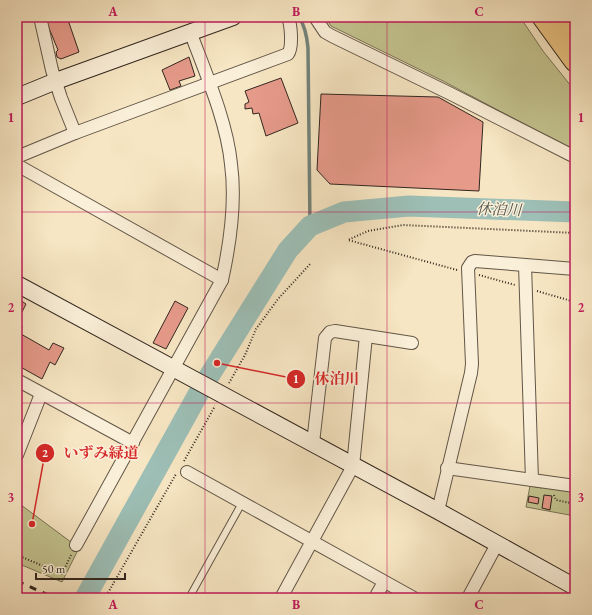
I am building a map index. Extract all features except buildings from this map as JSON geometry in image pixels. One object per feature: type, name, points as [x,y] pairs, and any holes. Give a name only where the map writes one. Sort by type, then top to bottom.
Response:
[{"type":"highway","points":[[543,17],[575,61]]},
{"type":"highway","points":[[565,17],[575,30]]},
{"type":"street","points":[[40,17],[61,98],[75,133]]},
{"type":"street","points":[[17,97],[56,81],[191,34],[233,17]]},
{"type":"street","points":[[17,157],[75,133],[288,54],[290,50],[290,26],[288,17]]},
{"type":"street","points":[[316,17],[325,32],[332,36],[575,157]]},
{"type":"street","points":[[76,545],[222,280],[228,253],[232,179],[231,164],[224,131],[191,34]]},
{"type":"street","points":[[17,165],[222,280]]},
{"type":"street","points":[[438,511],[472,364],[468,268],[472,262],[475,261],[575,269]]},
{"type":"street","points":[[525,265],[532,480]]},
{"type":"street","points":[[17,284],[199,381],[575,587]]},
{"type":"street","points":[[313,443],[325,338],[330,332],[335,331],[412,342]]},
{"type":"street","points":[[281,598],[353,466],[366,336]]},
{"type":"street","points":[[17,380],[133,442]]},
{"type":"street","points":[[17,455],[41,394]]},
{"type":"street","points":[[447,468],[575,486]]},
{"type":"street","points":[[184,470],[414,598]]},
{"type":"street","points":[[468,598],[497,544]]},
{"type":"street","points":[[375,598],[384,582]]},
{"type":"lane","points":[[189,598],[242,503]]},
{"type":"path","points":[[462,271],[348,240],[368,231],[403,225],[575,233]]},
{"type":"path","points":[[105,598],[184,470],[220,393],[245,355],[256,329],[278,299],[311,263]]},
{"type":"path","points":[[477,275],[522,287]]},
{"type":"path","points":[[537,291],[575,302]]},
{"type":"path","points":[[553,493],[556,500],[575,504]]},
{"type":"path","points":[[17,556],[62,574],[76,545]]},
{"type":"green space","points":[[325,17],[520,17],[543,51],[575,91],[575,151],[443,81],[331,26]]},
{"type":"green space","points":[[530,486],[542,488],[544,486],[575,491],[575,516],[526,507]]},
{"type":"green space","points":[[17,502],[79,548],[62,582],[17,563]]},
{"type":"waterway","points":[[299,17],[303,24],[308,48],[310,226]]},
{"type":"waterway","name":"休泊川","points":[[85,598],[201,389],[288,250],[310,226],[344,212],[409,206],[575,212]]},
{"type":"railway","points":[[17,581],[55,598]]},
{"type":"place","name":"休泊川","points":[[217,363]]},
{"type":"place","name":"いずみ緑道","points":[[32,524]]}]
